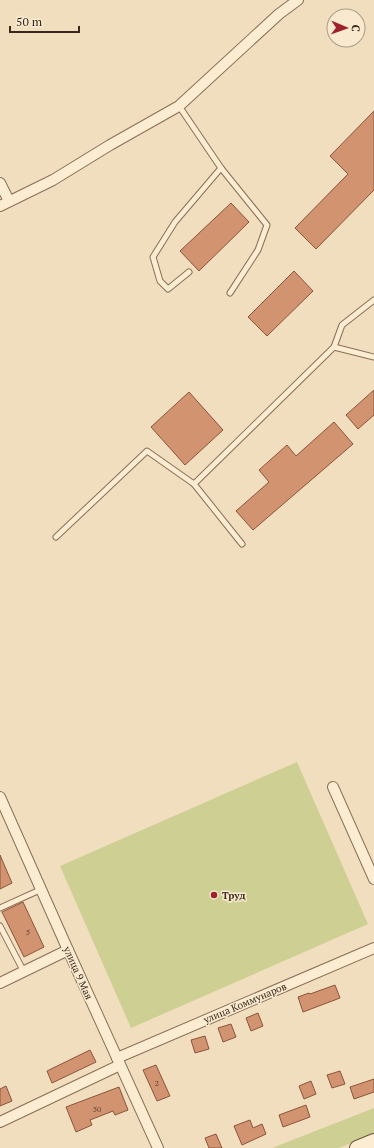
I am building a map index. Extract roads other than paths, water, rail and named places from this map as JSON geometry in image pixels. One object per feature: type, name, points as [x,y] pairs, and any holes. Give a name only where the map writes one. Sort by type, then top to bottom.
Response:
[{"type":"street","points":[[0,183],[5,204],[53,180],[178,106],[279,14],[298,0]]},
{"type":"street","points":[[333,787],[374,879]]},
{"type":"street","name":"улица 9 Мая","points":[[0,797],[158,1148]]},
{"type":"street","name":"улица Коммунаров","points":[[0,1122],[118,1061],[374,948]]},
{"type":"street","points":[[0,983],[68,950]]},
{"type":"street","points":[[357,1148],[374,1141]]},
{"type":"lane","points":[[178,106],[221,168],[267,225],[258,250],[230,294]]},
{"type":"lane","points":[[190,272],[168,289],[160,281],[153,257],[175,222],[221,168]]},
{"type":"lane","points":[[194,484],[334,347],[342,325],[374,300]]},
{"type":"lane","points":[[334,347],[374,357]]},
{"type":"lane","points":[[56,537],[147,451],[194,484],[242,544]]},
{"type":"lane","points":[[0,908],[42,889]]},
{"type":"lane","points":[[0,926],[24,972]]},
{"type":"place","name":"Труд","points":[[214,895]]}]
